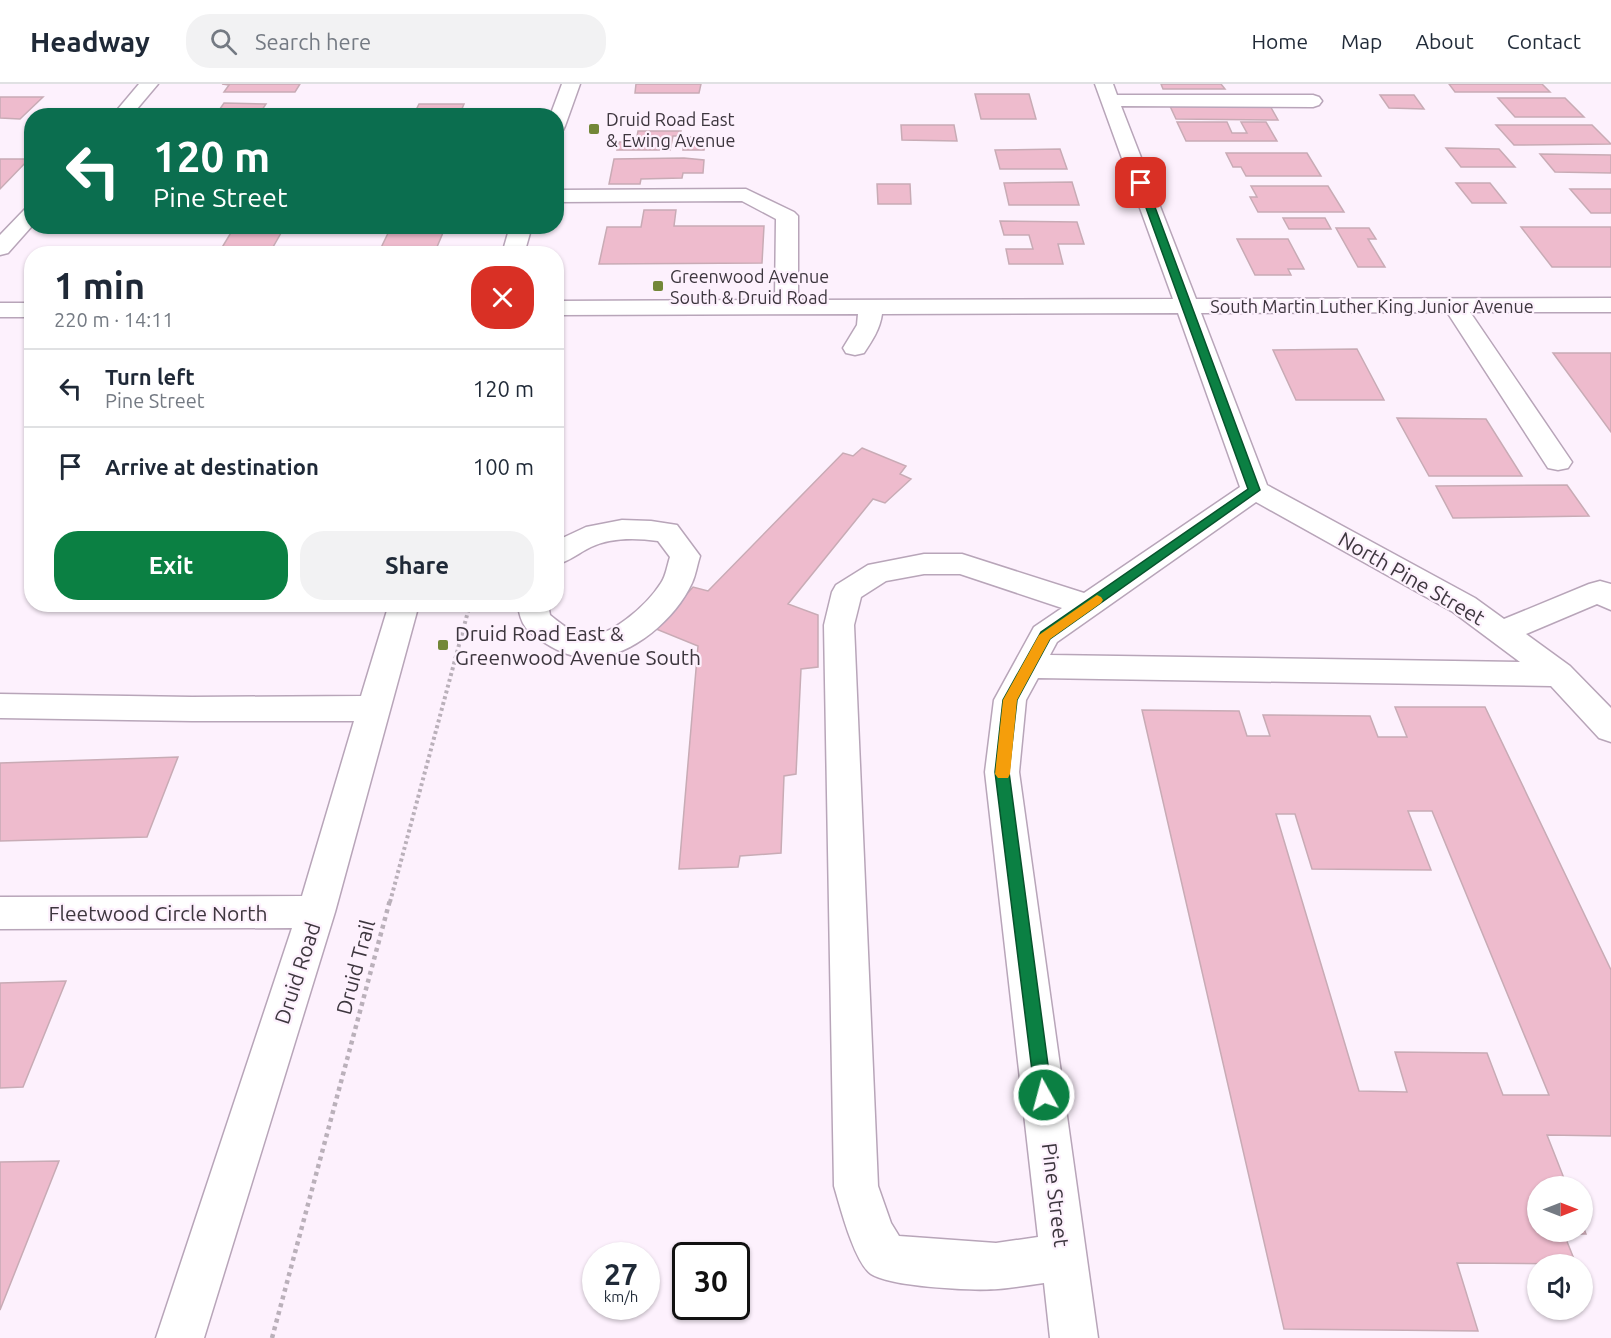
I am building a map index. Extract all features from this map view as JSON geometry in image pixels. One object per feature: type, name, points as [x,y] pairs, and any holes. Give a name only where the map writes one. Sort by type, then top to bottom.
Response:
[{"type":"street","points":[[128,108],[149,84]]},
{"type":"street","points":[[562,108],[571,84]]},
{"type":"street","points":[[1255,490],[1107,92],[1313,101]]},
{"type":"street","points":[[564,196],[746,195],[774,208],[788,216],[786,308]]},
{"type":"street","points":[[0,248],[24,222]]},
{"type":"street","name":"South Martin Luther King Junior Avenue","points":[[564,308],[1611,305]]},
{"type":"street","points":[[1454,306],[1558,462]]},
{"type":"street","points":[[855,348],[870,325],[871,307]]},
{"type":"street","points":[[0,310],[24,310]]},
{"type":"street","name":"Pine Street","points":[[1074,1338],[1002,772],[1010,700],[1045,635],[1255,490]]},
{"type":"street","name":"North Pine Street","points":[[1255,490],[1464,605],[1559,674],[1611,729]]},
{"type":"street","points":[[534,612],[535,620],[556,637],[584,647],[617,642],[644,621],[675,586],[685,556],[667,532],[633,528],[599,531],[564,549]]},
{"type":"street","points":[[1064,1257],[996,1266],[916,1262],[886,1257],[872,1235],[856,1186],[839,625],[847,592],[878,572],[924,564],[962,564],[1088,606]]},
{"type":"street","points":[[1502,632],[1600,591],[1611,599]]},
{"type":"street","name":"Druid Road","points":[[180,1338],[316,912],[402,612]]},
{"type":"street","points":[[1029,666],[1559,674]]},
{"type":"street","points":[[0,705],[192,709],[376,708]]},
{"type":"street","name":"Fleetwood Circle North","points":[[0,913],[316,912]]},
{"type":"path","name":"Druid Trail","points":[[272,1338],[468,612]]},
{"type":"building","points":[[222,84],[300,84],[295,92],[224,92],[229,85]]},
{"type":"building","points":[[636,84],[701,84],[699,93],[635,93]]},
{"type":"building","points":[[1161,84],[1221,84],[1225,89],[1163,89]]},
{"type":"building","points":[[1449,84],[1542,84],[1550,92],[1455,92]]},
{"type":"building","points":[[975,94],[1029,94],[1036,119],[981,119]]},
{"type":"building","points":[[1380,95],[1414,95],[1424,109],[1389,108]]},
{"type":"building","points":[[0,97],[43,97],[32,108],[24,108],[24,115],[20,119],[0,118]]},
{"type":"building","points":[[1498,98],[1565,98],[1584,117],[1515,117]]},
{"type":"building","points":[[224,103],[266,104],[263,108],[221,108]]},
{"type":"building","points":[[419,104],[464,104],[462,108],[417,108]]},
{"type":"building","points":[[1169,104],[1269,104],[1278,120],[1176,119]]},
{"type":"building","points":[[1177,122],[1227,122],[1232,133],[1247,133],[1241,122],[1266,122],[1277,141],[1186,141]]},
{"type":"building","points":[[901,125],[954,125],[957,141],[902,140]]},
{"type":"building","points":[[1496,125],[1592,125],[1611,144],[1514,145]]},
{"type":"building","points":[[638,131],[681,131],[680,136],[673,136],[670,150],[617,150],[619,142],[636,142]]},
{"type":"building","points":[[685,137],[706,137],[704,150],[683,150]]},
{"type":"building","points":[[1446,148],[1499,149],[1515,167],[1461,167]]},
{"type":"building","points":[[1060,149],[1067,169],[1000,169],[995,150]]},
{"type":"building","points":[[1226,153],[1307,153],[1321,176],[1246,176],[1241,167],[1233,167]]},
{"type":"building","points":[[1540,154],[1611,155],[1611,173],[1555,172]]},
{"type":"building","points":[[0,159],[24,159],[24,164],[0,189]]},
{"type":"building","points":[[614,159],[704,160],[703,173],[683,173],[682,178],[641,179],[640,184],[609,184]]},
{"type":"building","points":[[1072,182],[1079,205],[1009,205],[1004,183]]},
{"type":"building","points":[[1456,183],[1490,183],[1506,203],[1472,203]]},
{"type":"building","points":[[877,184],[910,184],[911,204],[878,204]]},
{"type":"building","points":[[1251,186],[1328,186],[1344,212],[1258,212],[1250,197],[1257,197]]},
{"type":"building","points":[[1570,189],[1611,189],[1611,213],[1591,213]]},
{"type":"building","points":[[644,210],[676,210],[674,226],[764,226],[762,263],[599,264],[607,227],[641,227]]},
{"type":"building","points":[[1283,218],[1325,218],[1331,229],[1289,229]]},
{"type":"building","points":[[1000,221],[1077,222],[1084,244],[1058,244],[1063,264],[1009,264],[1006,249],[1033,249],[1029,235],[1004,235]]},
{"type":"building","points":[[1521,227],[1611,227],[1611,267],[1552,267]]},
{"type":"building","points":[[1336,228],[1369,228],[1376,239],[1368,239],[1385,267],[1358,267]]},
{"type":"building","points":[[230,234],[280,234],[274,246],[223,246]]},
{"type":"building","points":[[388,234],[442,234],[437,246],[382,246]]},
{"type":"building","points":[[1237,239],[1288,239],[1304,269],[1288,269],[1291,275],[1255,275]]},
{"type":"building","points":[[1357,349],[1384,400],[1296,400],[1273,350]]},
{"type":"building","points":[[1553,353],[1611,353],[1611,432]]},
{"type":"building","points":[[1397,418],[1486,419],[1522,476],[1429,476]]},
{"type":"building","points":[[862,448],[906,466],[900,474],[911,479],[885,503],[873,499],[788,604],[818,615],[818,667],[801,669],[796,774],[784,776],[781,853],[740,856],[738,867],[679,869],[698,646],[656,629],[693,587],[708,591],[843,453],[853,456]]},
{"type":"building","points":[[1567,485],[1589,516],[1453,518],[1436,486]]},
{"type":"building","points":[[1395,707],[1485,707],[1611,970],[1611,1136],[1547,1135],[1563,1176],[1527,1176],[1527,1242],[1567,1242],[1572,1254],[1527,1254],[1527,1264],[1457,1263],[1478,1331],[1284,1329],[1142,710],[1239,711],[1247,736],[1270,736],[1263,715],[1370,716],[1378,737],[1407,737]],"holes":[[[1408,811],[1432,811],[1549,1095],[1503,1095],[1487,1053],[1395,1052],[1407,1092],[1359,1091],[1276,814],[1295,814],[1312,869],[1431,870]]]},
{"type":"building","points":[[178,757],[147,837],[0,841],[0,763]]},
{"type":"building","points":[[66,981],[23,1087],[0,1088],[0,983]]},
{"type":"building","points":[[59,1161],[0,1310],[0,1162]]},
{"type":"slow traffic","points":[[1003,774],[1010,700],[1045,635],[1097,600]]},
{"type":"place","name":"Druid Road East & Ewing Avenue","points":[[594,129]]},
{"type":"place","name":"Greenwood Avenue South & Druid Road","points":[[658,286]]},
{"type":"place","name":"Druid Road East & Greenwood Avenue South","points":[[443,645]]},
{"type":"route","points":[[1044,1095],[1002,772],[1010,700],[1045,635],[1255,490],[1141,183]]}]
